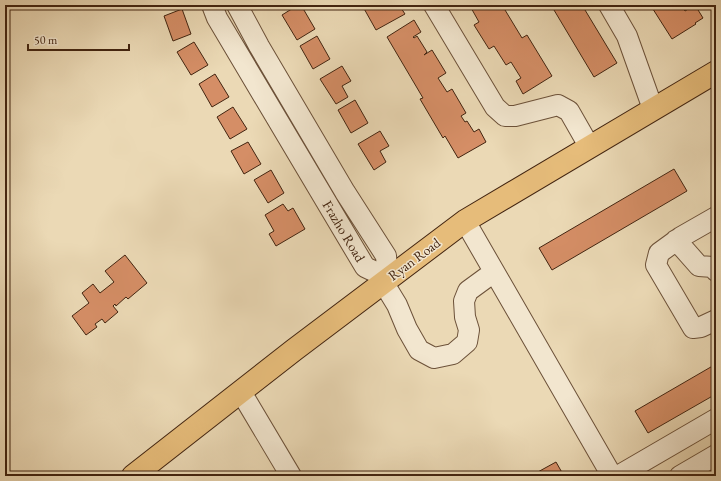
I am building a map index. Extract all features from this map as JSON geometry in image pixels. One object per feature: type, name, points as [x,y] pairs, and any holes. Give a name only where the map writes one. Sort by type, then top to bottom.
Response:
[{"type":"main road","name":"Ryan Road","points":[[133,476],[464,220],[716,72]]},
{"type":"street","name":"Frazho Road","points":[[212,5],[217,18],[365,266],[385,280]]},
{"type":"street","name":"Frazho Road","points":[[237,5],[258,46],[341,186],[386,256],[385,280]]},
{"type":"street","points":[[434,5],[495,107],[505,116],[516,116],[558,105],[569,112],[589,146]]},
{"type":"street","points":[[609,5],[627,36],[653,109]]},
{"type":"street","points":[[716,217],[676,240],[660,253],[656,264],[693,328],[701,327],[716,320]]},
{"type":"street","points":[[464,220],[612,476]]},
{"type":"street","points":[[676,240],[699,266],[713,267],[716,271]]},
{"type":"street","points":[[385,280],[407,329],[419,350],[434,358],[453,354],[467,342],[469,330],[465,316],[464,301],[468,291],[494,272]]},
{"type":"street","points":[[241,392],[292,476]]},
{"type":"street","points":[[618,476],[716,419]]},
{"type":"street","points":[[680,476],[716,455]]},
{"type":"building","points":[[298,5],[301,5],[315,29],[297,40],[282,15]]},
{"type":"building","points":[[362,5],[399,5],[405,14],[376,30]]},
{"type":"building","points":[[462,5],[502,5],[522,38],[527,35],[552,76],[523,94],[516,81],[521,78],[511,62],[506,65],[494,46],[489,49],[474,25],[479,22],[470,6],[464,9]]},
{"type":"building","points":[[551,5],[582,5],[617,63],[594,77]]},
{"type":"building","points":[[687,5],[683,8],[685,11],[695,5],[703,18],[672,39],[651,6]]},
{"type":"building","points":[[182,9],[191,34],[173,41],[164,16]]},
{"type":"building","points":[[414,20],[421,32],[413,37],[414,38],[417,36],[427,52],[424,55],[432,50],[446,73],[438,78],[447,92],[452,89],[466,113],[461,116],[465,122],[467,121],[474,132],[479,129],[486,142],[458,158],[445,136],[443,138],[420,99],[423,98],[387,37]]},
{"type":"building","points":[[317,36],[330,59],[313,69],[300,46]]},
{"type":"building","points":[[194,42],[208,65],[191,75],[177,52]]},
{"type":"building","points":[[342,66],[351,81],[342,86],[348,97],[336,104],[320,79]]},
{"type":"building","points":[[215,74],[229,97],[212,107],[199,84]]},
{"type":"building","points":[[355,100],[368,123],[351,133],[338,110]]},
{"type":"building","points":[[233,107],[247,129],[230,139],[217,117]]},
{"type":"building","points":[[380,131],[389,146],[380,151],[386,162],[374,170],[358,144]]},
{"type":"building","points":[[248,142],[261,164],[244,174],[231,151]]},
{"type":"building","points":[[674,169],[687,191],[552,270],[539,248]]},
{"type":"building","points":[[271,170],[284,193],[268,203],[254,180]]},
{"type":"building","points":[[283,204],[288,211],[293,208],[305,229],[276,246],[269,234],[274,231],[265,215]]},
{"type":"building","points":[[125,255],[147,283],[128,299],[126,297],[116,306],[115,304],[113,306],[118,312],[105,323],[102,319],[95,324],[97,327],[86,335],[72,316],[89,303],[82,293],[93,284],[100,293],[114,282],[105,271]]},
{"type":"building","points":[[716,364],[716,394],[648,433],[635,411]]},
{"type":"building","points":[[556,462],[564,476],[538,476],[536,473]]}]
